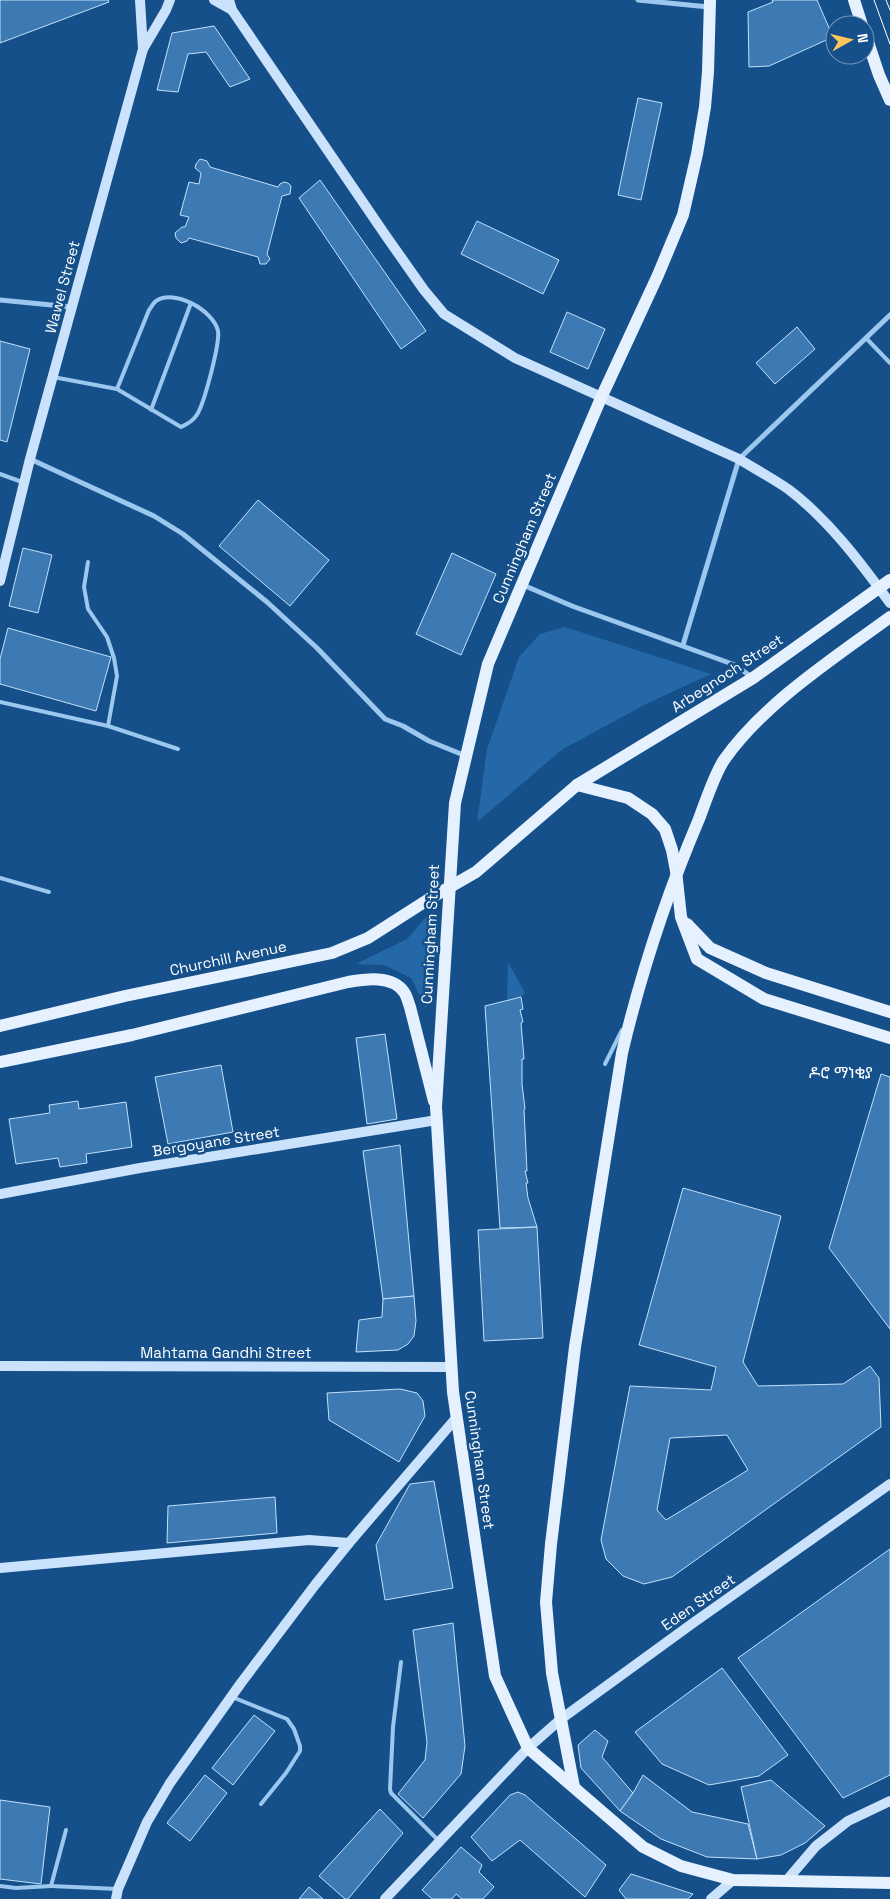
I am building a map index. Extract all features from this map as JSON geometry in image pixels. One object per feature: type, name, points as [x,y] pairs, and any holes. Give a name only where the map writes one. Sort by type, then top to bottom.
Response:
[{"type":"main road","name":"Wawel Street","points":[[0,582],[30,459],[143,49],[140,0]]},
{"type":"main road","points":[[143,49],[170,0]]},
{"type":"main road","points":[[214,0],[231,5],[386,236],[424,290],[444,314],[515,358],[739,459],[789,490],[817,515],[890,603]]},
{"type":"main road","points":[[854,0],[859,15]]},
{"type":"main road","name":"Cunningham Street","points":[[710,3],[705,107],[697,154],[683,215],[658,275],[601,398],[488,664],[455,803],[436,1107],[452,1368],[457,1417],[495,1676],[528,1748],[643,1847],[681,1866],[733,1880],[890,1883]]},
{"type":"main road","points":[[875,63],[890,100]]},
{"type":"main road","name":"Arbegnoch Street","points":[[449,888],[476,872],[577,786],[753,678],[890,580]]},
{"type":"main road","points":[[574,1787],[552,1673],[546,1602],[551,1544],[578,1329],[622,1053],[632,1012],[676,871],[723,761],[763,714],[890,617]]},
{"type":"main road","points":[[577,786],[628,798],[652,814],[664,829],[672,850],[681,917],[698,959],[764,999],[890,1038]]},
{"type":"main road","name":"Churchill Avenue","points":[[0,1026],[125,996],[332,953],[380,932],[449,888]]},
{"type":"main road","points":[[681,917],[710,948],[770,975],[890,1012]]},
{"type":"main road","name":"Cunningham Street","points":[[0,1062],[132,1035],[262,1004],[313,989],[365,979],[381,979],[396,984],[404,992],[410,1007],[436,1107]]},
{"type":"main road","name":"Bergoyane Street","points":[[0,1194],[140,1168],[437,1120]]},
{"type":"main road","name":"Mahtama Gandhi Street","points":[[0,1366],[452,1368]]},
{"type":"main road","points":[[117,1894],[147,1822],[170,1783],[315,1585],[349,1542],[457,1417]]},
{"type":"main road","name":"Eden Street","points":[[386,1899],[439,1840],[528,1748],[561,1719],[685,1628],[890,1484]]},
{"type":"main road","points":[[0,1568],[309,1540],[349,1542]]},
{"type":"main road","points":[[787,1880],[816,1846],[848,1821],[890,1801]]},
{"type":"main road","points":[[711,1899],[733,1880]]},
{"type":"street","points":[[638,0],[710,3]]},
{"type":"street","points":[[0,300],[72,307]]},
{"type":"street","points":[[683,645],[739,459],[890,316]]},
{"type":"street","points":[[30,459],[154,516],[183,534],[267,602],[316,648],[385,718],[429,741],[466,756]]},
{"type":"street","points":[[522,585],[572,606],[735,665],[753,678]]},
{"type":"lane","points":[[53,377],[117,390],[181,427],[197,415],[209,384],[218,332],[212,316],[197,305],[177,298],[164,298],[156,301],[149,310],[117,390]]},
{"type":"lane","points":[[151,410],[191,303]]},
{"type":"lane","points":[[866,338],[890,363]]},
{"type":"lane","points":[[0,474],[24,483]]},
{"type":"lane","points":[[88,562],[84,587],[88,609],[107,638],[114,658],[117,676],[108,726]]},
{"type":"lane","points":[[0,702],[108,726],[178,749]]},
{"type":"lane","points":[[0,878],[49,892]]},
{"type":"lane","points":[[605,1064],[632,1012]]},
{"type":"lane","points":[[401,1662],[393,1727],[390,1789],[391,1793],[439,1840]]},
{"type":"lane","points":[[232,1697],[288,1718],[300,1746],[300,1751],[286,1773],[261,1804]]},
{"type":"lane","points":[[52,1886],[66,1830]]},
{"type":"lane","points":[[0,1886],[16,1888],[52,1886],[117,1894]]},
{"type":"shaded area","points":[[565,627],[711,674],[646,704],[563,749],[477,822],[487,749],[519,657],[540,634]]},
{"type":"shaded area","points":[[427,916],[429,962],[426,1008],[411,978],[384,965],[356,964],[407,939]]},
{"type":"shaded area","points":[[508,962],[525,993],[521,997],[507,1000]]},
{"type":"building","points":[[0,0],[108,0],[109,2],[0,43]]},
{"type":"building","points":[[772,0],[817,0],[825,18],[825,41],[769,66],[749,67],[748,12],[773,2]]},
{"type":"building","points":[[214,26],[250,79],[230,87],[206,52],[188,54],[178,92],[157,90],[172,33]]},
{"type":"building","points":[[638,98],[662,103],[641,200],[618,195]]},
{"type":"building","points":[[200,159],[207,161],[210,167],[278,187],[284,182],[291,186],[290,194],[282,196],[267,254],[270,259],[266,264],[260,264],[258,257],[189,238],[181,243],[176,238],[175,233],[182,227],[185,227],[189,217],[180,215],[189,182],[199,184],[201,173],[195,168]]},
{"type":"building","points":[[320,180],[426,331],[401,349],[299,198]]},
{"type":"building","points":[[477,221],[559,260],[543,294],[461,254]]},
{"type":"building","points":[[567,312],[605,329],[588,369],[550,352]]},
{"type":"building","points":[[797,327],[815,349],[775,384],[756,363]]},
{"type":"building","points":[[0,341],[30,349],[7,442],[0,440]]},
{"type":"building","points":[[258,500],[329,560],[290,606],[219,546]]},
{"type":"building","points":[[23,548],[52,555],[38,613],[9,606]]},
{"type":"building","points":[[452,553],[496,574],[461,655],[416,634]]},
{"type":"building","points":[[8,628],[111,657],[96,711],[0,684],[0,659]]},
{"type":"building","points":[[521,997],[523,1009],[520,1010],[523,1022],[521,1023],[524,1059],[522,1059],[522,1084],[525,1109],[527,1171],[525,1171],[528,1183],[526,1183],[528,1198],[537,1227],[500,1228],[485,1006]]},
{"type":"building","points":[[385,1034],[397,1119],[367,1124],[356,1038]]},
{"type":"building","points":[[221,1065],[233,1132],[168,1144],[155,1077]]},
{"type":"building","points":[[881,1074],[890,1077],[890,1329],[829,1248]]},
{"type":"building","points":[[78,1101],[79,1109],[126,1102],[132,1147],[86,1154],[87,1163],[60,1167],[58,1158],[16,1164],[9,1119],[50,1113],[49,1105]]},
{"type":"building","points":[[400,1145],[414,1296],[383,1299],[363,1151]]},
{"type":"building","points":[[683,1188],[781,1216],[743,1362],[758,1386],[843,1384],[870,1366],[879,1378],[881,1427],[672,1577],[644,1584],[623,1576],[606,1559],[601,1540],[630,1386],[711,1390],[716,1367],[639,1345]],"holes":[[[727,1435],[748,1470],[666,1520],[657,1510],[670,1438]]]},
{"type":"building","points":[[537,1227],[543,1338],[484,1341],[478,1230]]},
{"type":"building","points":[[414,1296],[416,1321],[414,1336],[408,1344],[398,1350],[356,1352],[359,1320],[382,1317],[383,1299]]},
{"type":"building","points":[[400,1389],[417,1393],[423,1401],[425,1416],[399,1462],[329,1420],[327,1393]]},
{"type":"building","points":[[434,1481],[453,1588],[385,1600],[376,1545],[410,1484]]},
{"type":"building","points":[[275,1497],[277,1533],[167,1543],[168,1506]]},
{"type":"building","points":[[890,1549],[890,1775],[843,1798],[738,1658]]},
{"type":"building","points":[[453,1623],[465,1746],[461,1774],[423,1818],[398,1794],[425,1760],[427,1742],[413,1630]]},
{"type":"building","points":[[722,1668],[788,1755],[759,1776],[709,1785],[662,1764],[635,1732]]},
{"type":"building","points":[[254,1715],[275,1731],[233,1785],[212,1768]]},
{"type":"building","points":[[595,1730],[608,1741],[602,1757],[633,1793],[620,1811],[581,1768],[578,1745]]},
{"type":"building","points":[[205,1775],[227,1793],[190,1841],[167,1823]]},
{"type":"building","points":[[643,1775],[692,1812],[748,1824],[757,1859],[707,1857],[661,1839],[620,1811]]},
{"type":"building","points":[[771,1780],[825,1826],[805,1843],[781,1855],[757,1859],[741,1787]]},
{"type":"building","points":[[518,1792],[525,1795],[606,1865],[585,1897],[520,1840],[492,1861],[471,1837],[510,1795]]},
{"type":"building","points":[[0,1800],[50,1807],[41,1884],[0,1879]]},
{"type":"building","points":[[380,1809],[403,1833],[348,1899],[345,1899],[319,1876]]},
{"type":"building","points":[[461,1847],[482,1865],[479,1872],[494,1887],[483,1899],[462,1899],[456,1894],[452,1899],[432,1899],[422,1890]]},
{"type":"building","points":[[631,1874],[693,1894],[688,1899],[626,1899],[619,1890]]},
{"type":"building","points":[[309,1887],[323,1899],[299,1899]]},
{"type":"tram line","points":[[874,0],[890,44]]},
{"type":"tram line","points":[[886,0],[890,10]]},
{"type":"district","name":"ዶሮ ማነቂያ","points":[[841,1072]]}]
